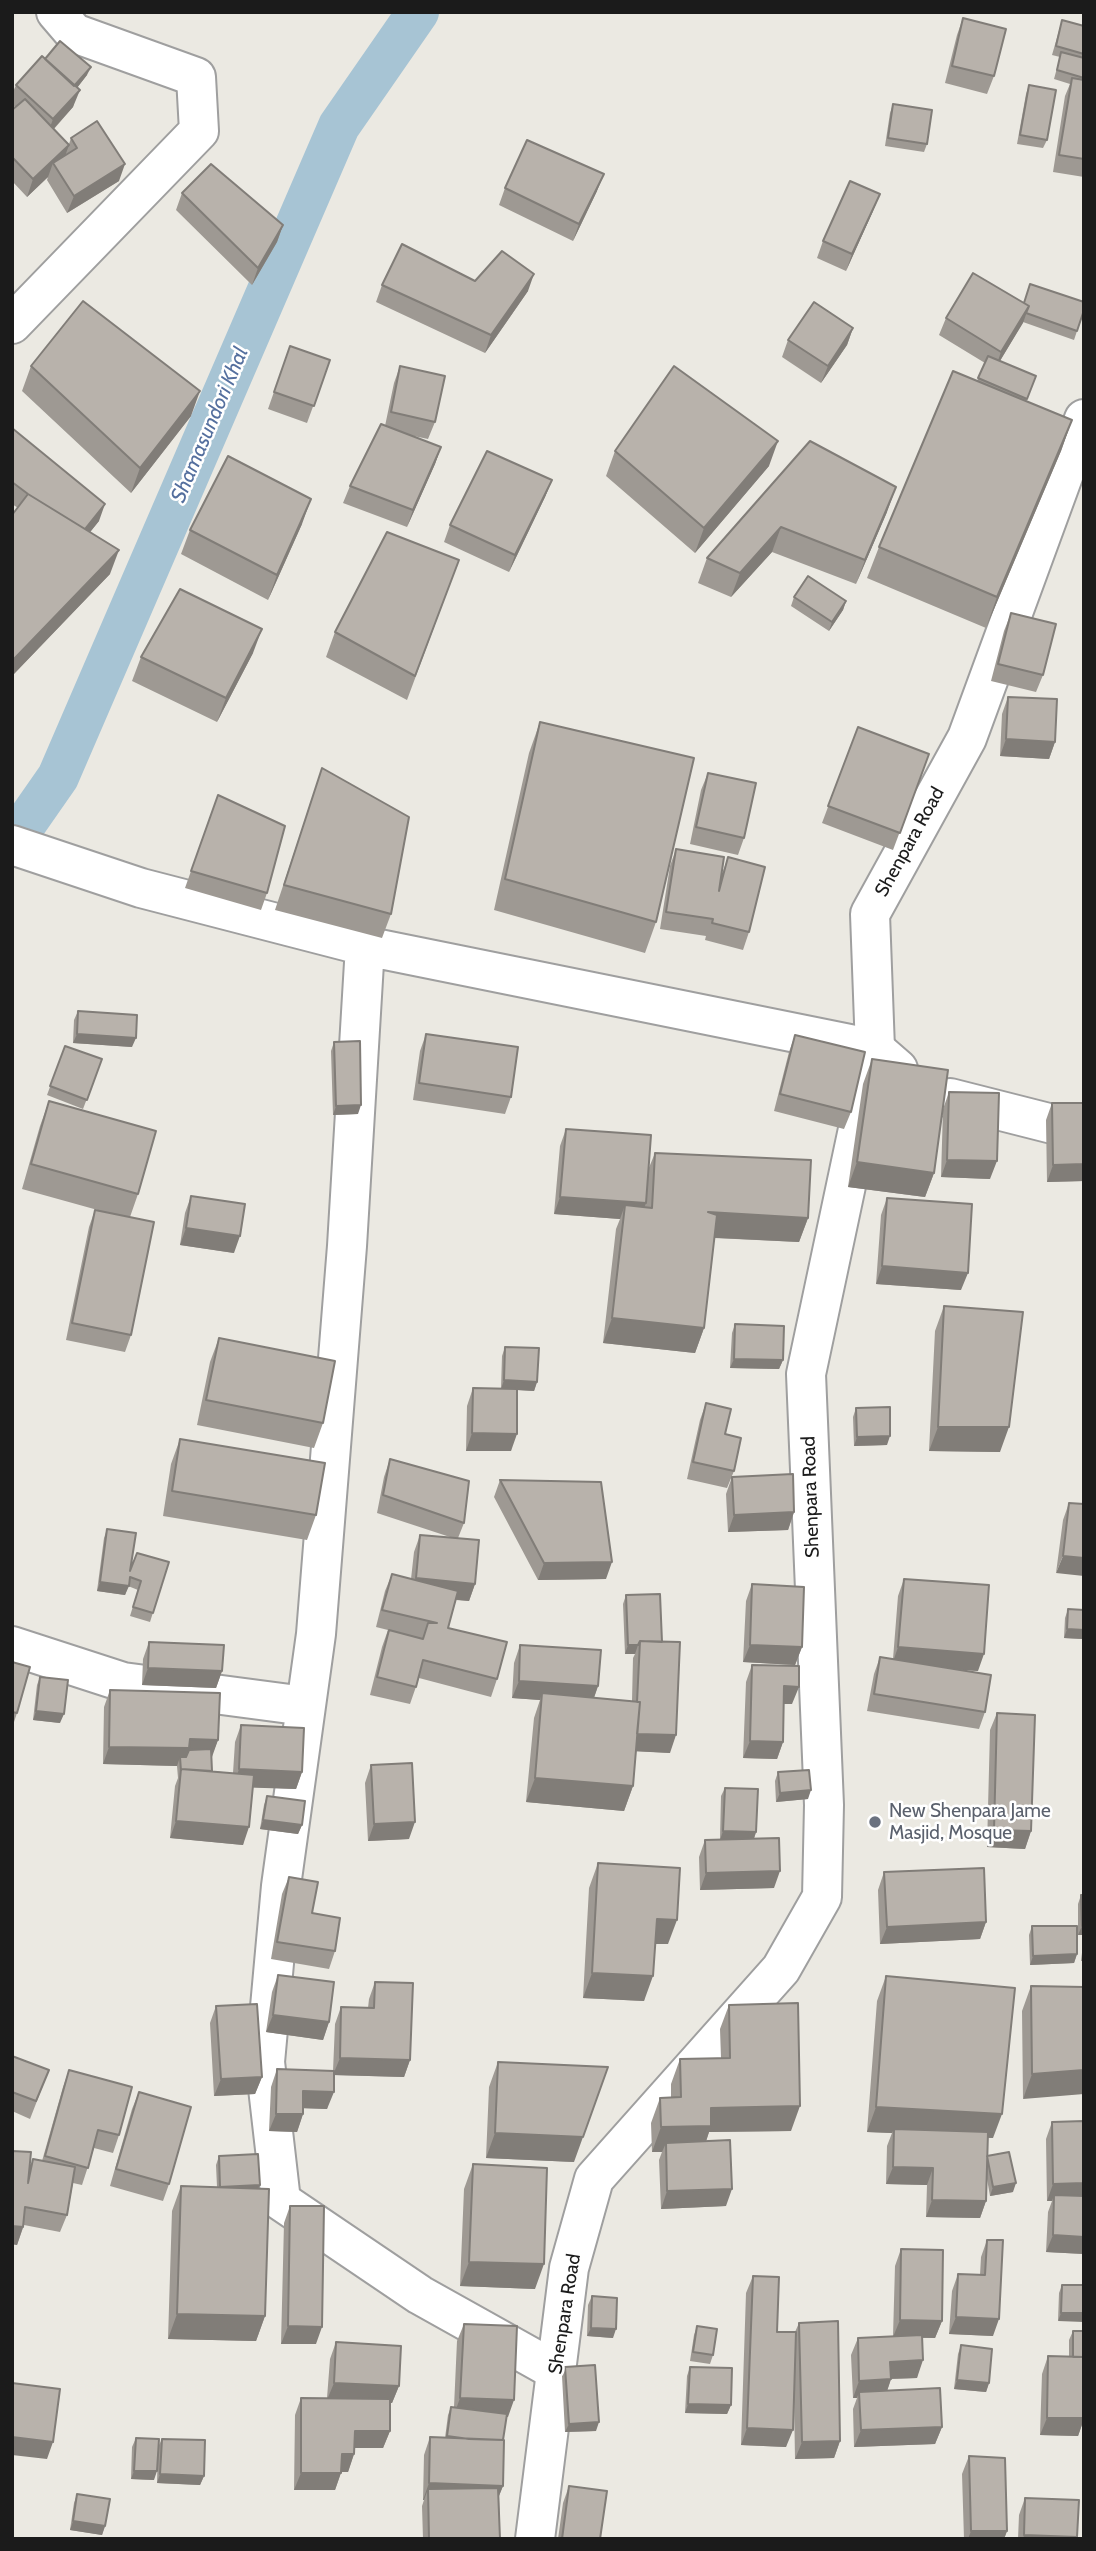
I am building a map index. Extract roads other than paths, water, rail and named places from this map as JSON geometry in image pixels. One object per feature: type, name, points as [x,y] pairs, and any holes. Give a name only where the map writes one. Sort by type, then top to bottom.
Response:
[{"type":"street","points":[[12,324],[199,131],[196,77],[72,19]]},
{"type":"street","name":"Shenpara Road","points":[[535,2539],[569,2268],[594,2179],[781,1969],[822,1898],[824,1805],[806,1374],[875,1049],[870,914],[967,738],[1084,419]]},
{"type":"street","points":[[12,845],[141,888],[365,946],[875,1049],[925,1092],[1084,1132]]},
{"type":"street","points":[[365,946],[346,1260],[316,1634],[281,1886],[265,2063],[281,2201],[420,2295],[556,2371]]},
{"type":"street","points":[[12,1646],[123,1682],[306,1706]]},
{"type":"waterway","name":"Shamasundori Khal","points":[[12,843],[58,777],[339,126],[418,12]]},
{"type":"place","name":"New Shenpara Jame Masjid, Mosque","points":[[875,1822]]}]
